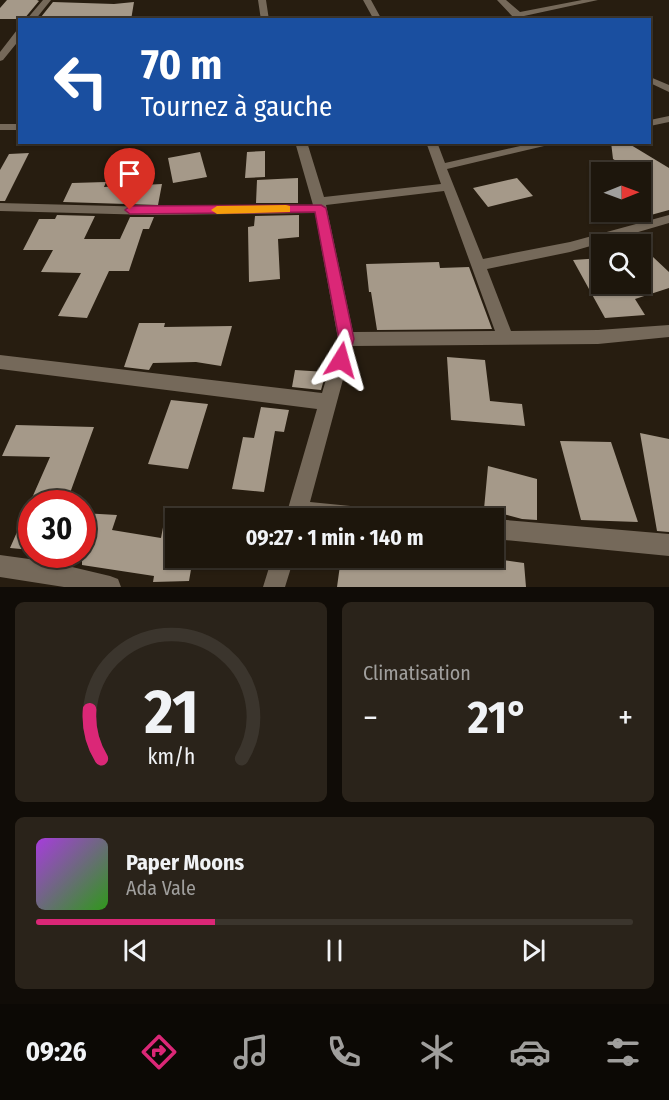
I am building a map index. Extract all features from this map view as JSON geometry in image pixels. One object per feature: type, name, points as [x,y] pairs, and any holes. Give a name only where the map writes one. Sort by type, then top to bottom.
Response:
[{"type":"street","points":[[32,18],[47,0]]},
{"type":"street","points":[[262,0],[265,18]]},
{"type":"street","points":[[367,0],[377,18]]},
{"type":"street","points":[[501,0],[520,17],[594,0]]},
{"type":"street","points":[[2,54],[18,34]]},
{"type":"street","points":[[651,80],[669,89]]},
{"type":"street","points":[[651,123],[669,119]]},
{"type":"street","points":[[0,127],[18,127]]},
{"type":"street","points":[[298,508],[346,339],[320,205],[302,144]]},
{"type":"street","points":[[432,144],[506,338]]},
{"type":"street","points":[[441,166],[546,144]]},
{"type":"street","points":[[0,207],[152,211],[320,205],[447,187]]},
{"type":"street","points":[[478,265],[570,247],[669,219]]},
{"type":"street","points":[[346,339],[598,337],[669,331]]},
{"type":"street","points":[[0,362],[329,402]]},
{"type":"street","points":[[504,530],[669,545]]},
{"type":"street","points":[[0,566],[51,573],[110,587]]},
{"type":"street","points":[[274,587],[280,568]]},
{"type":"building","points":[[7,0],[39,1],[25,18],[0,19],[0,8]]},
{"type":"building","points":[[53,2],[114,4],[134,2],[131,18],[41,17]]},
{"type":"building","points":[[611,144],[629,144],[669,168],[669,210],[651,215],[651,162],[618,162],[613,159]]},
{"type":"building","points":[[265,151],[265,177],[245,178],[247,152]]},
{"type":"building","points":[[200,152],[207,177],[173,183],[168,158]]},
{"type":"building","points":[[29,153],[5,201],[0,201],[0,170],[9,154]]},
{"type":"building","points":[[298,178],[298,203],[256,203],[257,180]]},
{"type":"building","points":[[517,178],[533,196],[488,207],[473,188]]},
{"type":"building","points":[[106,182],[104,187],[162,184],[158,205],[63,202],[72,183]]},
{"type":"building","points":[[57,215],[95,216],[84,239],[120,239],[130,217],[154,217],[149,229],[143,229],[129,271],[109,271],[87,318],[58,316],[81,273],[41,272],[53,250],[23,250],[39,219],[55,219]]},
{"type":"building","points":[[299,215],[299,237],[278,239],[280,279],[249,282],[248,227],[254,226],[255,216]]},
{"type":"building","points":[[651,257],[669,272],[669,288],[651,294]]},
{"type":"building","points":[[591,259],[591,293],[573,260]]},
{"type":"building","points":[[439,262],[440,268],[469,267],[492,329],[377,330],[366,264]]},
{"type":"building","points":[[592,294],[650,294],[635,299],[645,315],[605,318]]},
{"type":"building","points":[[139,323],[165,323],[164,327],[232,326],[221,366],[196,362],[153,363],[149,370],[124,367]]},
{"type":"building","points":[[447,357],[485,360],[490,401],[522,404],[525,426],[451,420]]},
{"type":"building","points":[[295,370],[326,372],[321,390],[292,387]]},
{"type":"building","points":[[171,400],[208,404],[188,469],[148,464]]},
{"type":"building","points":[[261,407],[289,410],[284,432],[275,431],[264,492],[232,489],[243,437],[254,438]]},
{"type":"building","points":[[16,425],[94,427],[71,490],[35,490],[50,457],[2,456]]},
{"type":"building","points":[[640,433],[669,439],[669,532],[657,531]]},
{"type":"building","points":[[560,441],[611,442],[638,522],[581,520]]},
{"type":"building","points":[[488,466],[537,479],[537,520],[504,514],[504,508],[484,508]]},
{"type":"building","points":[[96,514],[117,515],[112,530],[161,538],[165,517],[165,568],[191,568],[189,581],[153,582],[154,576],[96,567]]},
{"type":"building","points":[[18,530],[18,549],[10,548]]},
{"type":"building","points":[[504,560],[524,563],[526,587],[337,587],[340,568],[504,568]]},
{"type":"slow traffic","points":[[217,210],[286,209]]},
{"type":"route","points":[[130,210],[321,208],[346,339],[341,360]]}]
